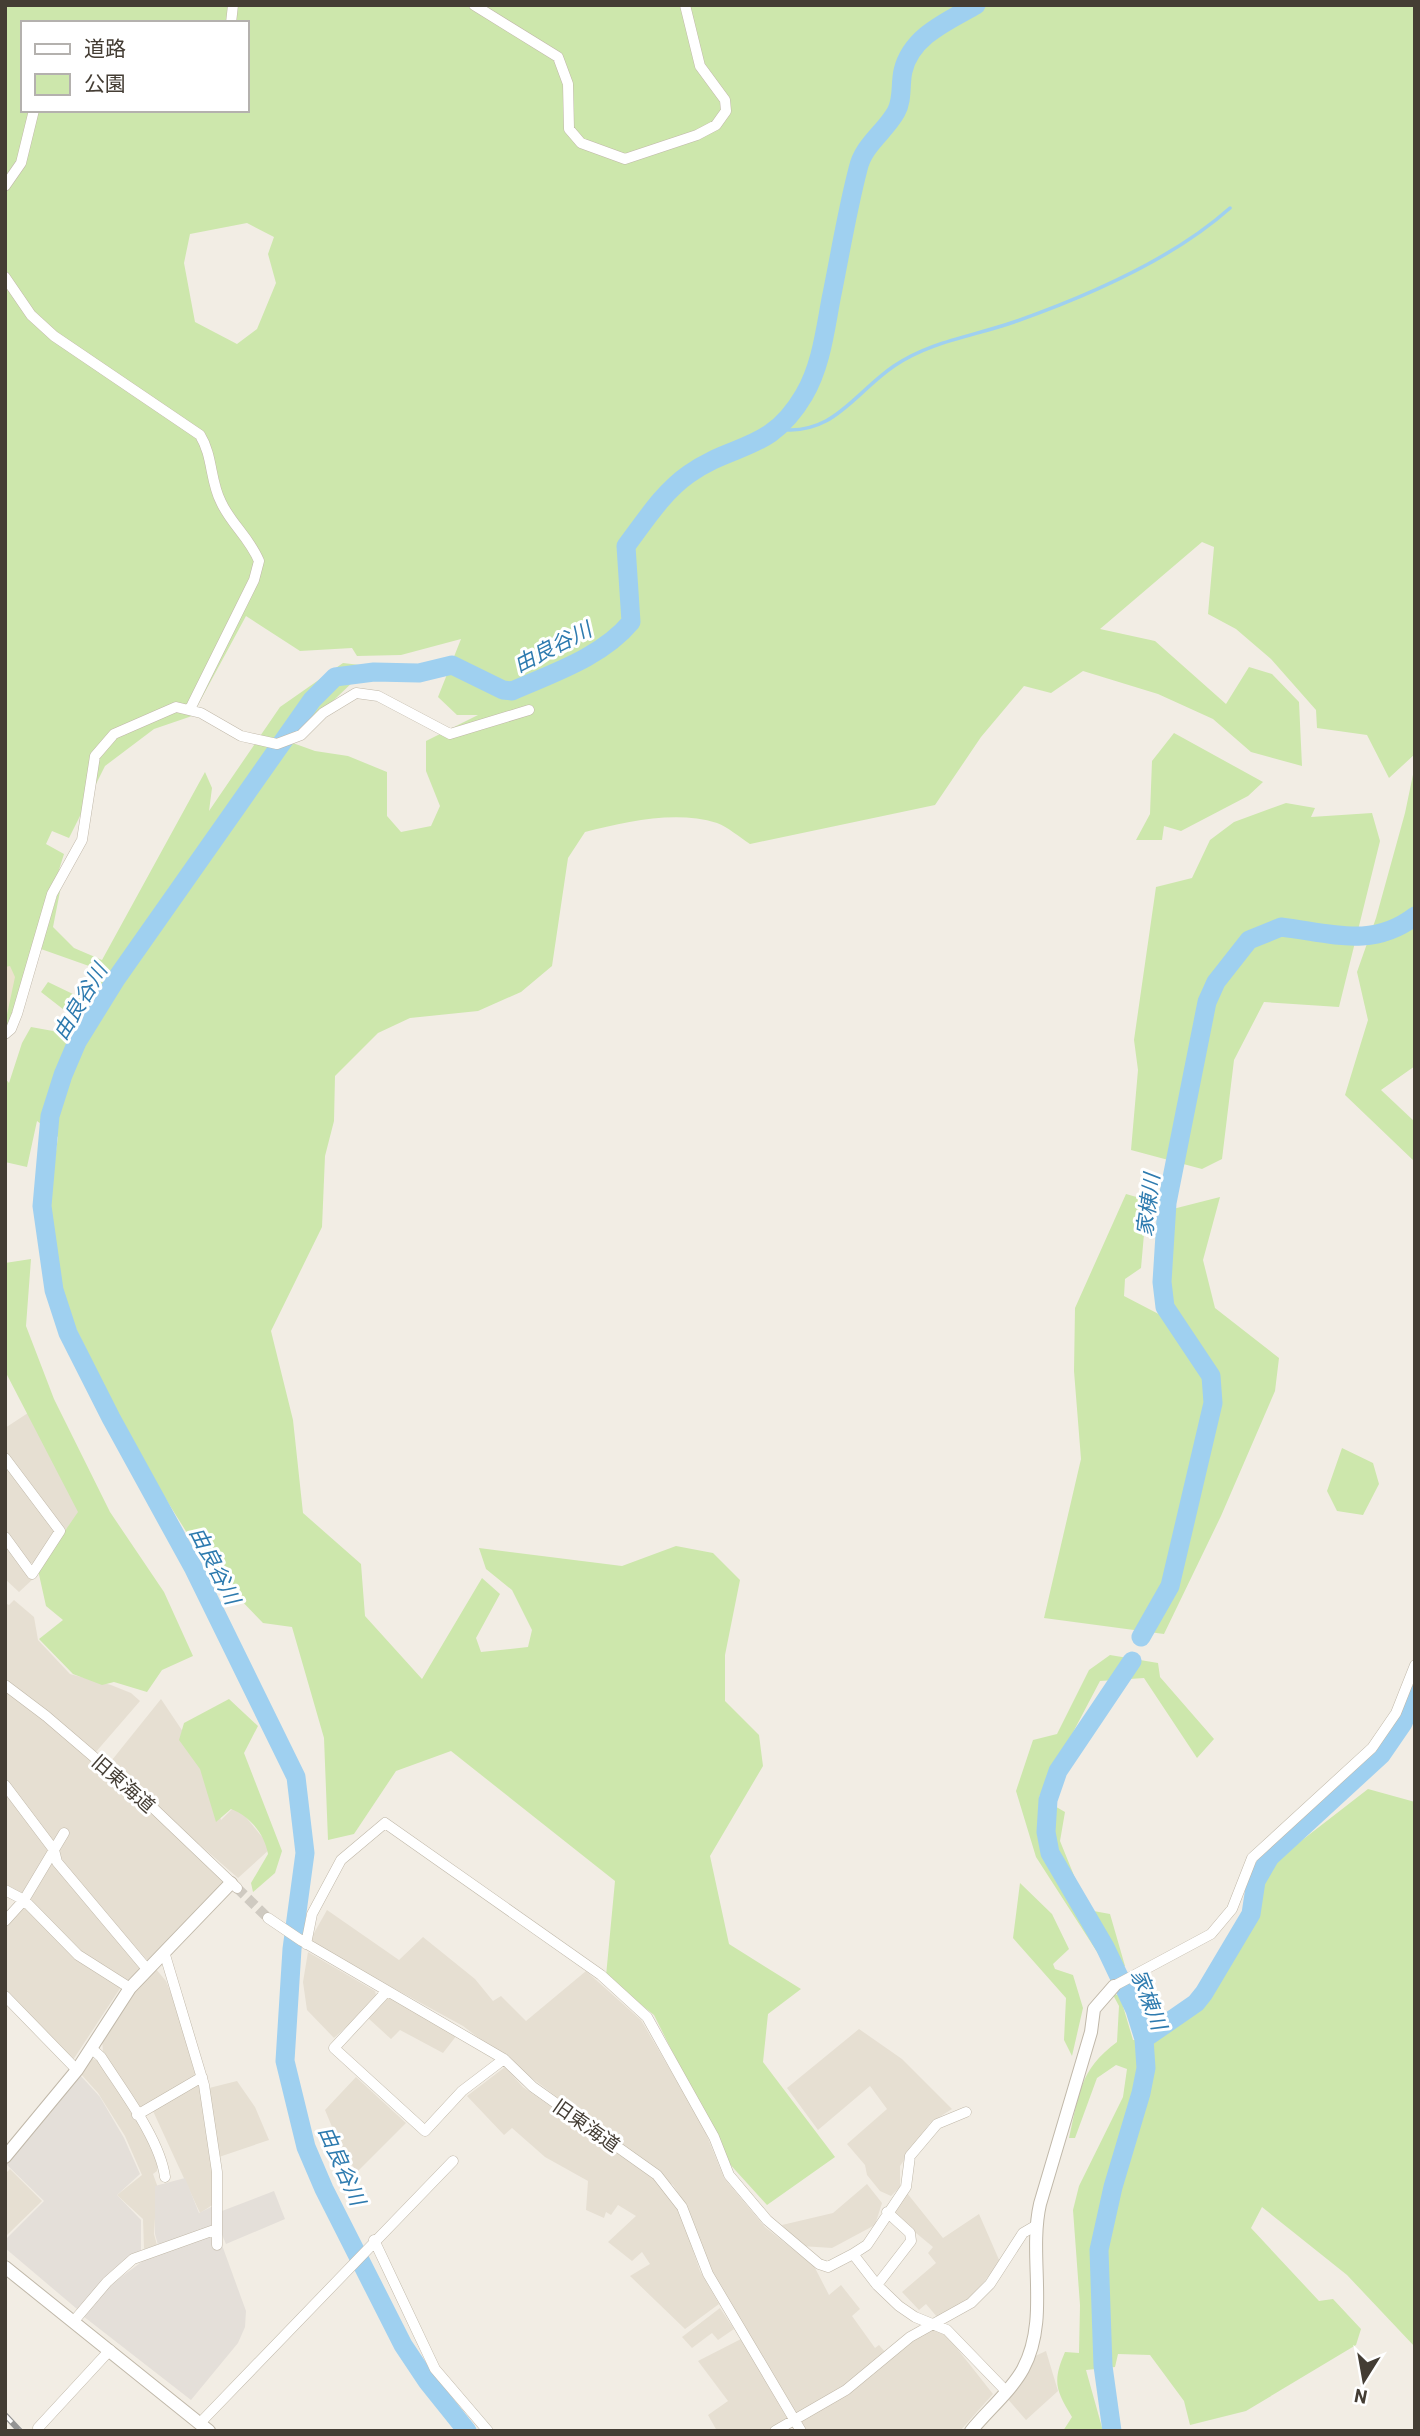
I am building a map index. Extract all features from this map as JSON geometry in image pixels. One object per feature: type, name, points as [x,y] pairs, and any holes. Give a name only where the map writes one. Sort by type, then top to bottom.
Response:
[{"type":"street","points":[[474,5],[558,57],[568,83],[569,129],[581,143],[625,159],[696,135],[716,125],[726,111],[725,100],[700,66],[685,5]]},
{"type":"street","points":[[5,186],[21,163],[34,112]]},
{"type":"street","points":[[5,277],[31,315],[54,336],[200,435],[208,448],[219,499],[227,514],[250,540],[259,561],[254,580],[190,709]]},
{"type":"street","points":[[5,1034],[11,1029],[17,1014],[51,894],[82,840],[95,755],[104,743],[131,726],[176,707],[190,709],[241,736],[277,744],[301,735],[323,713],[356,693],[378,696],[450,734],[529,710]]},
{"type":"street","points":[[5,1458],[60,1531],[32,1574],[5,1537]]},
{"type":"street","points":[[971,2431],[1023,2370],[1032,2342],[1037,2283],[1035,2226],[1091,2032],[1094,2009],[1114,1986],[1211,1934],[1223,1922],[1237,1899],[1252,1858],[1372,1748],[1387,1730],[1415,1665]]},
{"type":"street","name":"旧東海道","points":[[5,1685],[46,1716],[150,1805],[234,1886]]},
{"type":"street","points":[[5,1785],[54,1850],[57,1862],[148,1969]]},
{"type":"street","points":[[304,1943],[312,1914],[341,1860],[386,1824],[601,1975],[647,2017],[714,2137],[729,2175],[767,2220],[819,2264],[828,2267],[866,2245],[906,2187],[910,2156],[937,2124],[966,2112]]},
{"type":"street","points":[[5,1921],[24,1900],[64,1833]]},
{"type":"street","points":[[5,2157],[77,2070],[130,1988],[234,1886]]},
{"type":"street","points":[[5,1890],[24,1900],[78,1955],[130,1988]]},
{"type":"street","name":"旧東海道","points":[[268,1918],[304,1943],[504,2059],[533,2087],[657,2175],[671,2189],[682,2207],[708,2274],[801,2431]]},
{"type":"street","points":[[165,1955],[202,2077],[217,2172],[218,2245]]},
{"type":"street","points":[[387,1991],[334,2048],[425,2131],[462,2091],[504,2059]]},
{"type":"street","points":[[5,1996],[77,2070]]},
{"type":"street","points":[[91,2048],[101,2057],[137,2115],[163,2165],[165,2177]]},
{"type":"street","points":[[137,2115],[202,2077]]},
{"type":"street","points":[[5,2267],[205,2427],[350,2266],[453,2161]]},
{"type":"street","points":[[877,2285],[911,2241],[910,2233],[887,2212]]},
{"type":"street","points":[[775,2431],[846,2390],[910,2337],[971,2303],[990,2284],[1023,2233],[1035,2226]]},
{"type":"street","points":[[73,2322],[107,2282],[133,2259],[217,2229]]},
{"type":"street","points":[[373,2242],[435,2369],[488,2431]]},
{"type":"street","points":[[853,2253],[877,2285],[915,2317],[947,2330],[1005,2390]]},
{"type":"street","points":[[38,2428],[110,2350]]},
{"type":"shaded area","points":[[30,960],[5,1032],[5,962]]},
{"type":"shaded area","points":[[28,1413],[84,1518],[62,1532],[5,1454],[5,1428]]},
{"type":"shaded area","points":[[5,1465],[54,1529],[53,1535],[34,1563],[28,1563],[5,1532]]},
{"type":"shaded area","points":[[5,1542],[33,1579],[19,1592],[5,1579]]},
{"type":"shaded area","points":[[14,1600],[34,1617],[38,1640],[70,1674],[111,1685],[131,1693],[140,1701],[95,1753],[5,1682],[5,1603],[9,1605]]},
{"type":"shaded area","points":[[5,1691],[54,1727],[163,1821],[224,1882],[151,1960],[148,1961],[60,1862],[53,1842],[5,1779]]},
{"type":"shaded area","points":[[161,1699],[202,1760],[221,1820],[236,1805],[271,1848],[238,1878],[108,1765]]},
{"type":"shaded area","points":[[5,1793],[51,1852],[22,1896],[5,1886]]},
{"type":"shaded area","points":[[51,1863],[138,1959],[140,1970],[127,1983],[86,1959],[30,1901],[30,1895]]},
{"type":"shaded area","points":[[23,1906],[121,1987],[73,2060],[5,1989],[5,1925]]},
{"type":"shaded area","points":[[327,1910],[399,1960],[423,1937],[475,1979],[493,2001],[501,1996],[526,2021],[586,1971],[641,2020],[703,2126],[724,2178],[765,2227],[814,2266],[829,2295],[841,2285],[860,2309],[852,2316],[875,2348],[879,2345],[886,2353],[844,2389],[796,2416],[708,2268],[687,2207],[673,2185],[463,2026],[309,1942]]},
{"type":"shaded area","points":[[308,1952],[375,1991],[377,1999],[334,2038],[307,2010],[303,1982]]},
{"type":"shaded area","points":[[155,1968],[166,1981],[193,2049],[200,2076],[142,2107],[137,2106],[103,2053],[102,2038],[135,1986]]},
{"type":"shaded area","points":[[389,1997],[457,2035],[443,2053],[400,2030],[391,2039],[368,2018]]},
{"type":"shaded area","points":[[859,2029],[902,2059],[952,2109],[930,2123],[900,2166],[900,2187],[891,2196],[880,2191],[867,2175],[865,2165],[847,2144],[887,2109],[870,2086],[818,2130],[787,2088]]},
{"type":"shaded area","points":[[92,2059],[99,2061],[138,2121],[158,2161],[157,2171],[153,2174],[157,2185],[154,2234],[157,2245],[144,2249],[143,2219],[117,2195],[142,2175],[125,2136],[98,2093],[80,2073]]},
{"type":"shaded area","points":[[505,2067],[523,2087],[653,2178],[677,2204],[700,2271],[719,2304],[685,2329],[630,2276],[650,2264],[642,2252],[632,2261],[608,2242],[636,2216],[618,2205],[611,2215],[606,2212],[604,2218],[586,2210],[588,2181],[545,2157],[512,2128],[504,2135],[467,2096]]},
{"type":"shaded area","points":[[80,2075],[100,2097],[124,2138],[140,2174],[117,2195],[141,2220],[141,2250],[131,2255],[77,2309],[5,2248],[5,2240],[44,2201],[6,2164]]},
{"type":"shaded area","points":[[356,2077],[406,2123],[357,2172],[342,2151],[325,2110]]},
{"type":"shaded area","points":[[237,2081],[255,2107],[269,2140],[219,2157],[209,2088]]},
{"type":"shaded area","points":[[199,2083],[212,2151],[214,2204],[200,2213],[153,2111]]},
{"type":"shaded area","points":[[10,2169],[42,2201],[5,2237],[5,2174]]},
{"type":"shaded area","points":[[185,2178],[199,2213],[213,2206],[215,2225],[158,2245],[155,2234],[155,2186]]},
{"type":"shaded area","points":[[867,2184],[882,2203],[875,2225],[832,2248],[801,2246],[782,2225],[833,2213]]},
{"type":"shaded area","points":[[274,2191],[285,2219],[226,2244],[220,2230],[222,2211]]},
{"type":"shaded area","points":[[907,2193],[943,2238],[979,2214],[1000,2262],[970,2299],[938,2318],[926,2304],[919,2310],[902,2292],[936,2263],[928,2253],[933,2247],[893,2214]]},
{"type":"shaded area","points":[[209,2236],[222,2245],[246,2311],[245,2327],[238,2343],[191,2400],[83,2316],[109,2286],[155,2252]]},
{"type":"shaded area","points":[[720,2308],[734,2329],[718,2340],[712,2333],[692,2348],[682,2337]]},
{"type":"shaded area","points":[[934,2326],[940,2327],[993,2394],[960,2431],[804,2431],[798,2422]]},
{"type":"shaded area","points":[[741,2339],[788,2420],[766,2431],[717,2431],[708,2415],[728,2401],[698,2361]]},
{"type":"shaded area","points":[[1046,2351],[1058,2391],[1026,2420],[1005,2396],[1033,2357]]},
{"type":"green space","points":[[5,5],[1415,5],[1415,754],[1389,778],[1367,735],[1317,728],[1316,710],[1271,659],[1236,629],[1208,614],[1214,547],[1202,542],[1100,629],[1155,641],[1226,704],[1249,667],[1272,674],[1299,702],[1302,766],[1251,752],[1213,719],[1158,694],[1083,671],[1051,693],[1024,686],[981,737],[935,805],[750,844],[717,823],[701,819],[668,817],[634,821],[585,832],[568,858],[552,966],[521,992],[478,1011],[410,1018],[378,1033],[335,1076],[334,1121],[325,1156],[322,1227],[271,1331],[293,1420],[303,1513],[361,1564],[365,1616],[422,1679],[482,1578],[500,1594],[476,1638],[481,1652],[528,1647],[532,1630],[512,1590],[486,1569],[479,1548],[622,1566],[676,1546],[713,1553],[740,1580],[725,1655],[725,1701],[759,1735],[763,1766],[710,1856],[729,1944],[801,1989],[768,2014],[763,2062],[835,2157],[767,2205],[727,2161],[654,2015],[606,1976],[615,1881],[451,1751],[396,1771],[354,1834],[328,1840],[324,1738],[292,1627],[263,1623],[207,1565],[139,1456],[60,1296],[49,1203],[58,1137],[37,1121],[27,1167],[5,1162],[5,1078],[9,1083],[22,1043],[31,1027],[53,1031],[68,1013],[41,992],[48,982],[75,995],[92,976],[89,966],[41,949],[63,876],[53,927],[74,948],[102,960],[205,772],[212,788],[209,811],[280,707],[343,663],[360,665],[357,678],[290,742],[315,751],[348,756],[387,772],[387,816],[401,832],[431,826],[440,806],[426,771],[426,741],[478,715],[457,715],[438,697],[461,639],[401,655],[357,656],[352,648],[300,651],[246,616],[192,716],[154,729],[105,766],[69,838],[52,831],[46,844],[64,854],[9,1029],[5,1024],[15,977],[10,966],[5,967]],"holes":[[[247,223],[274,237],[268,254],[276,283],[257,329],[237,344],[195,322],[184,263],[190,234]]]},
{"type":"green space","points":[[1174,733],[1263,782],[1248,796],[1181,831],[1164,826],[1162,840],[1136,840],[1150,814],[1152,761]]},
{"type":"green space","points":[[1415,765],[1415,1066],[1381,1090],[1415,1122],[1415,1162],[1345,1095],[1368,1020],[1357,972],[1376,918],[1405,813]]},
{"type":"green space","points":[[1286,803],[1315,808],[1311,817],[1372,813],[1380,841],[1339,1007],[1264,1002],[1234,1060],[1222,1159],[1202,1169],[1131,1150],[1138,1070],[1134,1040],[1156,887],[1192,878],[1210,840],[1234,822]]},
{"type":"green space","points":[[1126,1194],[1147,1200],[1141,1268],[1125,1279],[1124,1296],[1174,1322],[1166,1267],[1165,1211],[1220,1197],[1203,1260],[1215,1308],[1279,1358],[1275,1391],[1221,1516],[1164,1634],[1044,1618],[1081,1459],[1074,1371],[1075,1308]]},
{"type":"green space","points":[[31,1259],[26,1326],[54,1399],[110,1512],[164,1592],[193,1656],[162,1670],[147,1692],[114,1682],[102,1685],[73,1674],[39,1639],[63,1620],[46,1606],[38,1570],[78,1512],[5,1371],[5,1263]]},
{"type":"green space","points":[[1342,1448],[1373,1463],[1379,1484],[1363,1515],[1337,1511],[1327,1491]]},
{"type":"green space","points":[[1110,1655],[1158,1663],[1160,1677],[1214,1739],[1197,1758],[1144,1678],[1100,1681],[1039,1797],[1065,1812],[1060,1841],[1088,1910],[1110,1914],[1125,1966],[1110,1972],[1036,1857],[1016,1791],[1033,1740],[1057,1734],[1089,1670]]},
{"type":"green space","points":[[229,1699],[258,1726],[244,1753],[282,1851],[275,1873],[253,1892],[251,1883],[268,1854],[264,1840],[250,1821],[231,1809],[216,1822],[200,1769],[179,1740],[184,1723]]},
{"type":"green space","points":[[1368,1789],[1415,1802],[1415,2347],[1347,2275],[1262,2207],[1251,2228],[1319,2301],[1333,2299],[1361,2329],[1356,2345],[1246,2411],[1190,2425],[1184,2401],[1150,2355],[1118,2354],[1115,2367],[1086,2370],[1103,2431],[1063,2431],[1072,2417],[1059,2392],[1058,2371],[1065,2352],[1079,2353],[1080,2305],[1073,2210],[1079,2186],[1123,2097],[1127,2069],[1116,2065],[1097,2078],[1075,2138],[1069,2138],[1082,2084],[1104,2052],[1117,2042],[1119,2006],[1112,1993],[1120,1996],[1133,2040],[1142,2040],[1156,2018],[1185,2020],[1206,1994],[1266,1868]]},
{"type":"green space","points":[[1020,1883],[1052,1914],[1069,1949],[1053,1964],[1055,1969],[1073,1975],[1083,2008],[1072,2056],[1064,2040],[1066,1998],[1013,1938]]},
{"type":"waterway","name":"由良谷川","points":[[467,2431],[427,2381],[403,2345],[324,2189],[306,2147],[285,2061],[292,1949],[305,1853],[296,1777],[194,1569],[111,1418],[68,1333],[54,1290],[42,1206],[50,1116],[77,1042],[116,979],[312,700],[335,677],[374,672],[419,673],[452,665],[503,690],[512,691],[591,654],[606,645],[631,622],[626,546],[655,507],[680,481],[705,464],[765,437],[791,414],[804,395],[822,348],[847,217],[864,153],[896,112],[900,102],[903,71],[914,48],[932,31],[976,5]]},
{"type":"waterway","points":[[778,429],[797,430],[828,420],[894,366],[923,351],[1014,322],[1100,288],[1183,244],[1230,208]]},
{"type":"waterway","name":"家棟川","points":[[1141,1637],[1170,1586],[1213,1403],[1211,1376],[1165,1307],[1162,1282],[1167,1203],[1207,1002],[1216,982],[1249,940],[1281,927],[1334,935],[1367,936],[1399,926],[1415,916]]},
{"type":"waterway","name":"家棟川","points":[[1112,2431],[1103,2366],[1099,2250],[1113,2187],[1141,2093],[1146,2068],[1144,2039],[1135,2010],[1105,1947],[1050,1853],[1046,1832],[1048,1800],[1058,1771],[1132,1661]]},
{"type":"waterway","points":[[1144,2039],[1196,2003],[1204,1993],[1251,1914],[1256,1881],[1270,1857],[1381,1755],[1403,1723],[1415,1695]]},
{"type":"tunnel","points":[[237,1888],[268,1918]]},
{"type":"railway","points":[[5,2415],[20,2431]]}]
